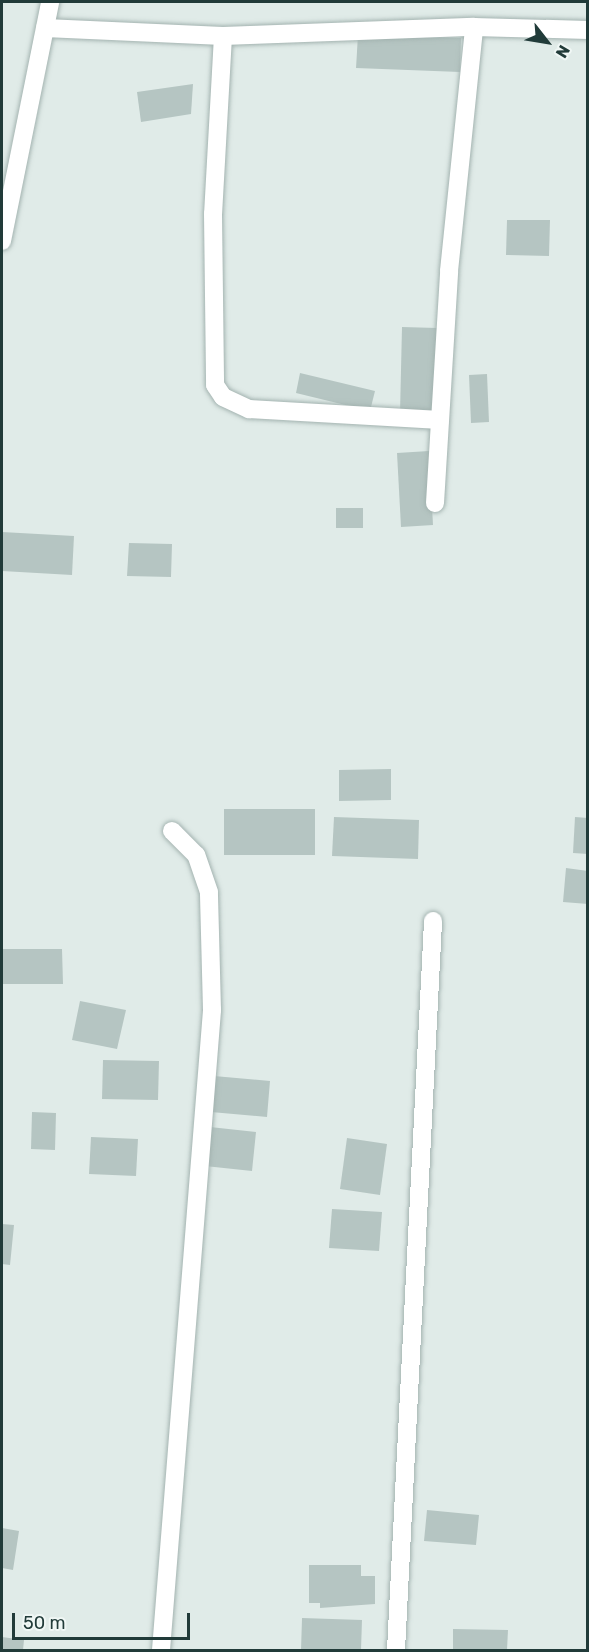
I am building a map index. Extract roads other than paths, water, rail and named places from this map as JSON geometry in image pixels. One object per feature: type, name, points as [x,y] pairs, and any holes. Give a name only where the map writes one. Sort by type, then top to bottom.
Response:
[{"type":"street","points":[[2,241],[50,2]]},
{"type":"street","points":[[45,28],[223,36],[474,27],[588,30]]},
{"type":"street","points":[[435,503],[474,27]]},
{"type":"street","points":[[223,36],[213,214],[215,385],[223,397],[249,409],[440,420]]},
{"type":"street","points":[[161,1650],[212,1010],[209,892],[196,855],[172,831]]},
{"type":"street","points":[[396,1650],[434,921]]}]
